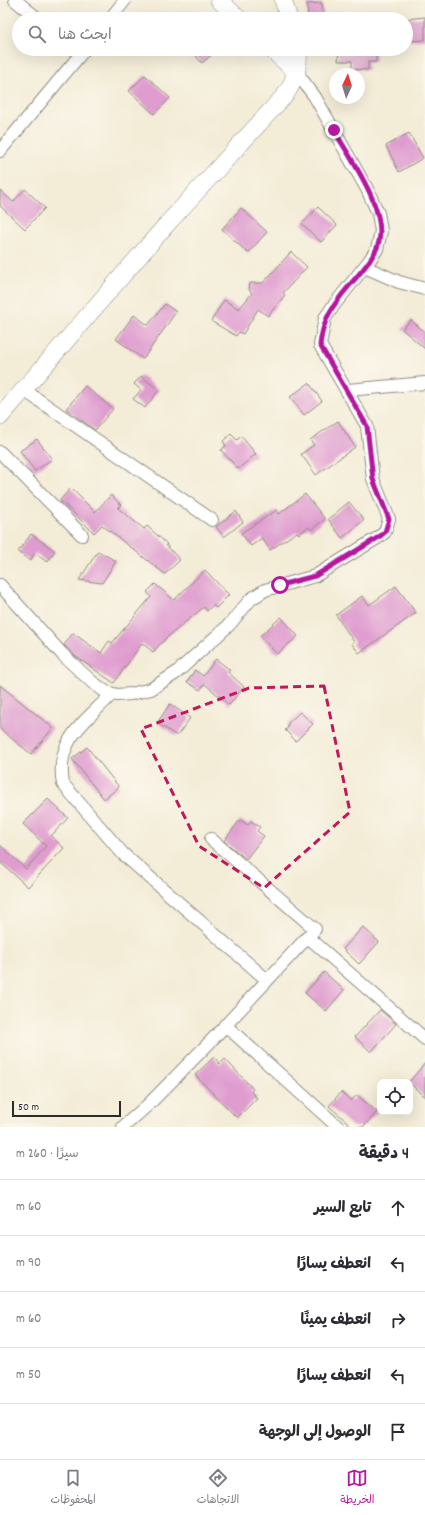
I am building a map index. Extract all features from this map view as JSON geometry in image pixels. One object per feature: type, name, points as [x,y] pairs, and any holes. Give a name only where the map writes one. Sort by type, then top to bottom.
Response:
[{"type":"street","points":[[15,0],[30,12]]},
{"type":"street","points":[[116,12],[125,0]]},
{"type":"street","points":[[219,0],[232,12]]},
{"type":"street","points":[[283,0],[287,12]]},
{"type":"street","points":[[0,151],[77,56]]},
{"type":"street","points":[[0,585],[62,654],[92,682],[106,692],[112,694],[131,694],[151,689],[176,673],[229,625],[251,599],[265,590],[315,576],[385,532],[389,519],[373,479],[367,426],[348,390],[320,345],[321,333],[325,318],[365,267],[377,249],[381,231],[378,213],[315,97],[297,73],[279,56]]},
{"type":"street","points":[[0,417],[167,224],[270,114],[293,84],[297,73],[299,56]]},
{"type":"street","points":[[365,267],[399,282],[425,289]]},
{"type":"street","points":[[348,390],[425,383]]},
{"type":"street","points":[[24,390],[212,520]]},
{"type":"street","points":[[0,452],[82,535]]},
{"type":"street","points":[[112,694],[72,734],[65,746],[61,761],[62,784],[123,854],[267,980]]},
{"type":"street","points":[[123,1127],[149,1104],[226,1025],[315,929],[211,839]]},
{"type":"street","points":[[308,937],[425,1039]]},
{"type":"street","points":[[226,1025],[338,1127]]},
{"type":"highlighted area","points":[[324,686],[350,812],[264,888],[199,846],[141,729],[249,688]]},
{"type":"building","points":[[322,3],[323,12],[308,12],[307,4]]},
{"type":"building","points":[[425,17],[425,40],[413,41],[413,18]]},
{"type":"building","points":[[196,56],[210,56],[202,63]]},
{"type":"building","points":[[338,56],[376,56],[376,62],[368,62],[368,70],[365,70],[365,68],[352,68],[352,61],[338,61]]},
{"type":"building","points":[[145,75],[170,98],[154,114],[129,91]]},
{"type":"building","points":[[409,133],[423,158],[399,172],[386,146]]},
{"type":"building","points":[[25,189],[45,208],[25,229],[0,206],[0,190],[13,202]]},
{"type":"building","points":[[318,207],[337,225],[321,242],[302,224]]},
{"type":"building","points":[[241,208],[267,232],[248,253],[222,229]]},
{"type":"building","points":[[291,252],[307,267],[283,293],[285,295],[268,316],[258,309],[243,334],[239,332],[236,336],[211,321],[224,300],[239,309],[252,293],[249,290],[250,283],[263,283]]},
{"type":"building","points":[[165,304],[176,312],[143,359],[116,339],[134,315],[148,325]]},
{"type":"building","points":[[411,320],[425,332],[425,349],[402,329]]},
{"type":"building","points":[[141,376],[159,390],[145,408],[133,399],[141,390],[134,384]]},
{"type":"building","points":[[309,383],[322,401],[304,415],[290,397]]},
{"type":"building","points":[[85,386],[113,409],[95,430],[66,409]]},
{"type":"building","points":[[338,421],[355,447],[316,475],[301,454],[314,445],[310,440]]},
{"type":"building","points":[[231,434],[237,440],[241,436],[256,454],[238,469],[221,450],[226,446],[223,441]]},
{"type":"building","points":[[37,439],[52,459],[35,471],[20,451]]},
{"type":"building","points":[[71,488],[95,512],[111,495],[121,505],[118,508],[144,529],[147,526],[167,544],[166,545],[180,560],[165,574],[102,525],[94,533],[60,500]]},
{"type":"building","points":[[305,494],[325,519],[311,530],[309,527],[299,534],[297,532],[270,550],[262,538],[251,546],[241,533],[277,510],[279,514]]},
{"type":"building","points":[[349,502],[364,520],[342,538],[328,519]]},
{"type":"building","points":[[236,511],[243,522],[224,537],[216,527]]},
{"type":"building","points":[[31,534],[55,551],[47,562],[35,553],[30,561],[18,552]]},
{"type":"building","points":[[98,551],[116,561],[102,583],[79,580]]},
{"type":"building","points":[[205,570],[229,595],[216,608],[213,605],[207,611],[204,607],[165,639],[153,652],[142,643],[114,683],[75,656],[64,645],[73,633],[101,653],[109,641],[112,643],[151,597],[147,592],[155,584],[174,600]]},
{"type":"building","points":[[396,586],[416,613],[359,653],[352,644],[354,642],[336,615],[362,596],[369,605]]},
{"type":"building","points":[[281,617],[298,636],[277,654],[260,636]]},
{"type":"building","points":[[216,659],[230,670],[228,672],[244,687],[229,705],[205,684],[200,690],[187,682],[195,670],[203,676]]},
{"type":"building","points":[[0,685],[53,728],[31,754],[0,729]]},
{"type":"building","points":[[170,704],[190,718],[177,736],[157,723]]},
{"type":"building","points":[[300,712],[313,724],[296,741],[285,730],[288,728],[288,723]]},
{"type":"building","points":[[87,747],[119,787],[104,799],[72,759]]},
{"type":"building","points":[[48,799],[68,818],[51,836],[64,848],[28,887],[0,862],[0,845],[26,869],[46,846],[23,824]]},
{"type":"building","points":[[240,820],[248,825],[251,821],[260,827],[257,831],[264,836],[246,859],[224,841]]},
{"type":"building","points":[[363,927],[379,942],[359,964],[343,949]]},
{"type":"building","points":[[324,972],[344,990],[326,1011],[305,993]]},
{"type":"building","points":[[380,1010],[396,1024],[371,1052],[355,1037]]},
{"type":"building","points":[[214,1057],[220,1064],[225,1059],[253,1089],[251,1092],[257,1098],[237,1118],[195,1075]]},
{"type":"building","points":[[425,1063],[425,1098],[413,1086],[413,1079],[412,1079]]},
{"type":"building","points":[[341,1092],[351,1101],[357,1095],[377,1112],[363,1127],[353,1127],[329,1106]]},
{"type":"route","points":[[280,585],[315,576],[379,537],[385,532],[389,519],[373,479],[370,455],[370,438],[367,426],[348,390],[326,357],[320,345],[321,333],[325,318],[377,249],[381,231],[378,213],[367,189],[334,130]]}]
